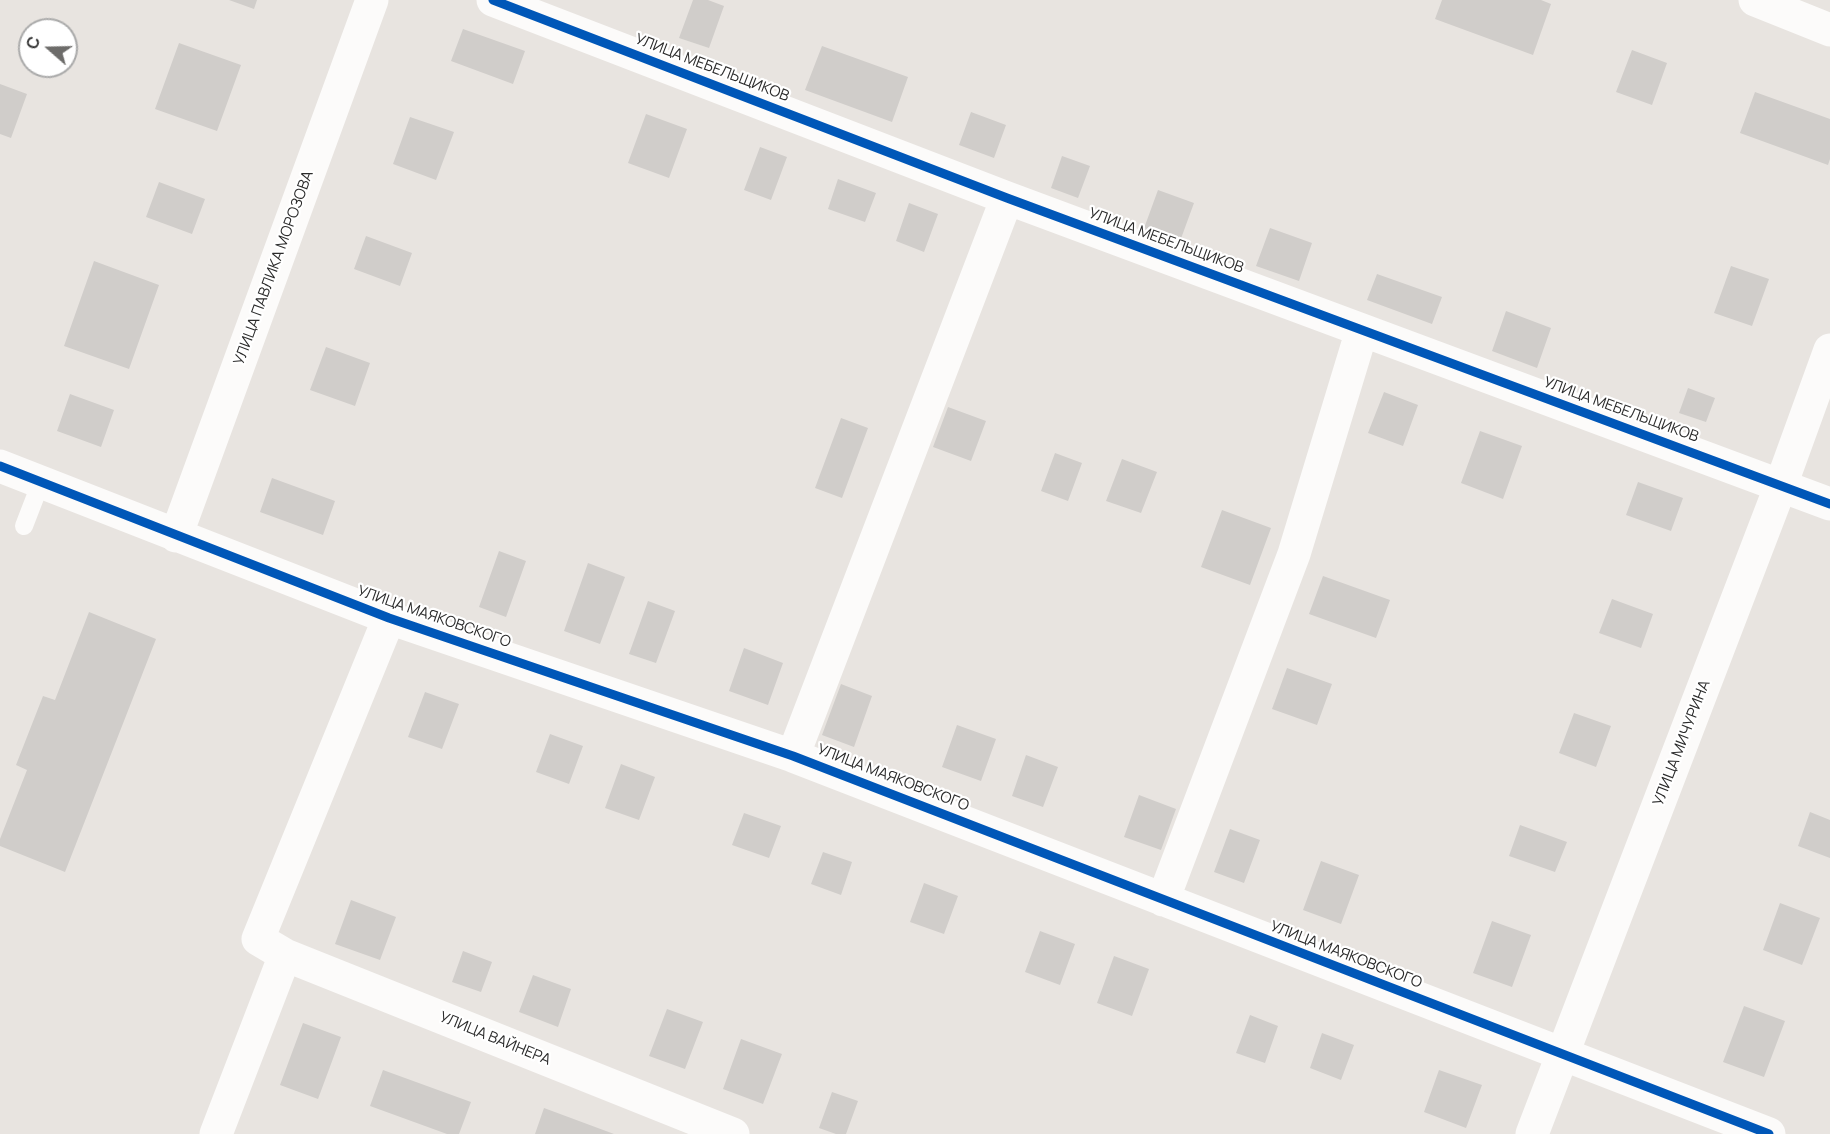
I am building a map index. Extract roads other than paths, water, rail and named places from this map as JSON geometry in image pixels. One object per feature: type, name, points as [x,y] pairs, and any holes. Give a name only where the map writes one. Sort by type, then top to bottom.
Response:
[{"type":"street","name":"УЛИЦА ПАВЛИКА МОРОЗОВА","points":[[176,536],[372,0]]},
{"type":"street","name":"УЛИЦА МЕБЕЛЬЩИКОВ","points":[[493,0],[1007,198],[1830,504]]},
{"type":"street","points":[[1755,0],[1830,30]]},
{"type":"street","points":[[793,756],[1007,198]]},
{"type":"street","points":[[1163,900],[1294,554],[1362,330]]},
{"type":"street","name":"УЛИЦА МИЧУРИНА","points":[[1532,1134],[1781,485],[1830,350]]},
{"type":"street","name":"УЛИЦА МАЯКОВСКОГО","points":[[0,466],[389,618],[793,756],[1769,1134]]},
{"type":"street","name":"УЛИЦА ВАЙНЕРА","points":[[389,618],[258,939],[285,955],[734,1134]]},
{"type":"street","points":[[216,1134],[285,955]]},
{"type":"lane","points":[[24,526],[41,482]]}]
